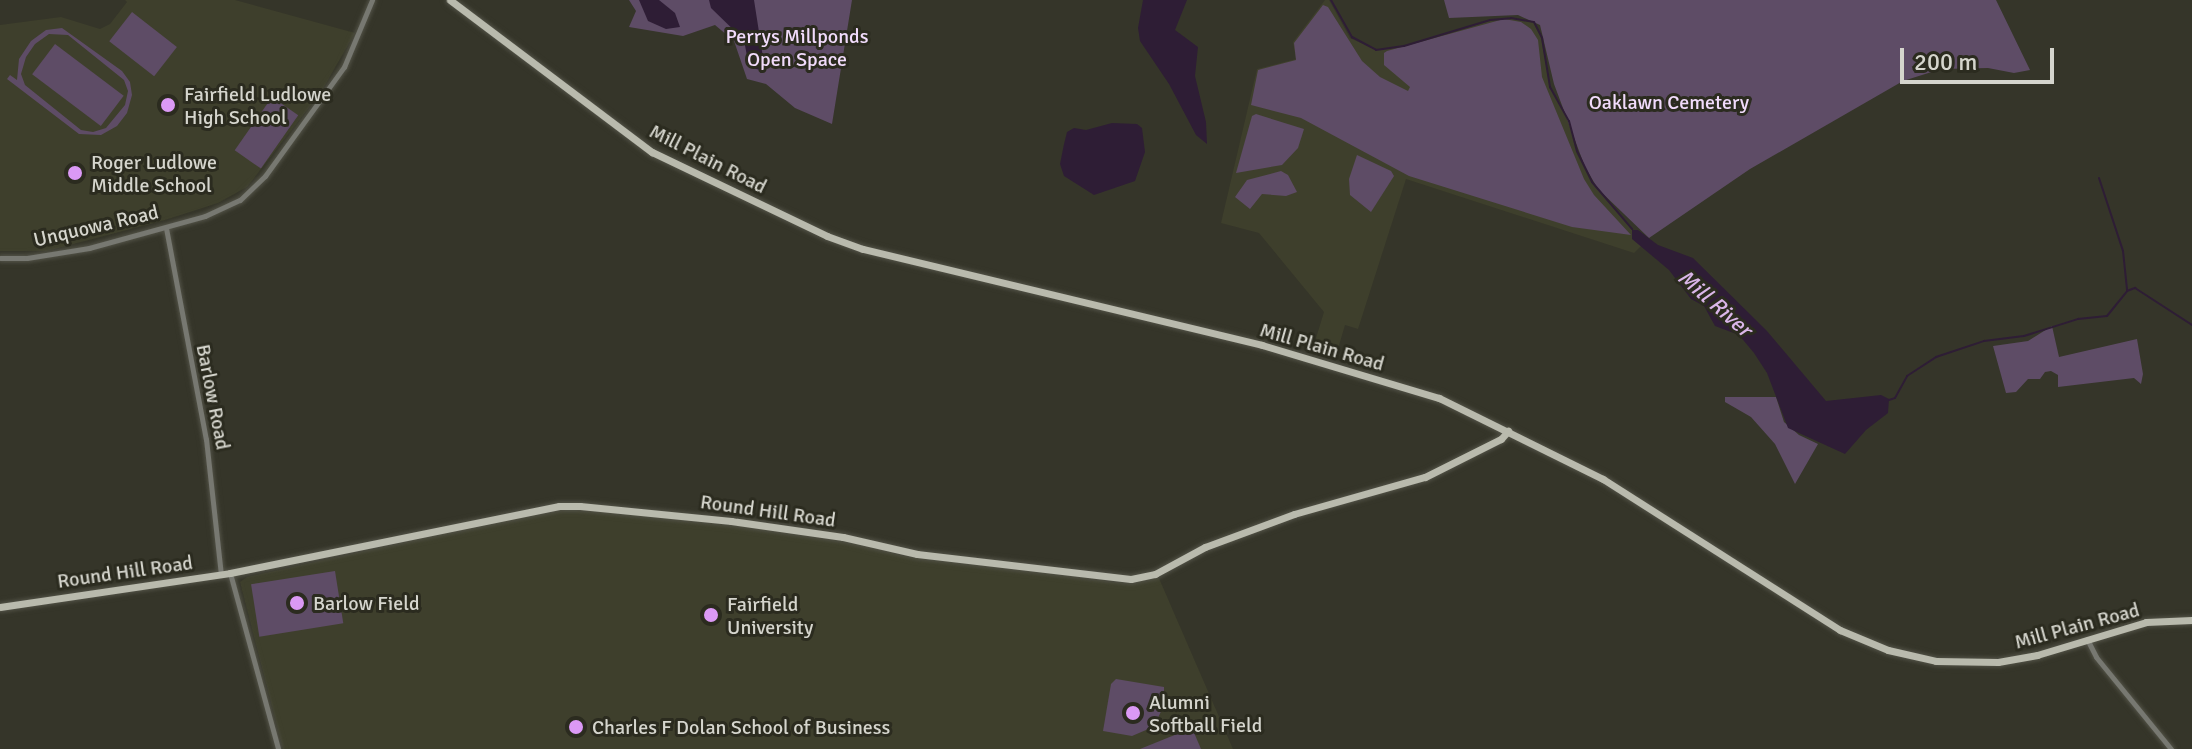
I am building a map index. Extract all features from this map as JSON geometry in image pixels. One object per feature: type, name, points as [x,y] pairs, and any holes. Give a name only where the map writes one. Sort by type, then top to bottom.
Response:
[{"type":"main road","name":"Mill Plain Road","points":[[450,0],[660,158],[841,242],[1288,352],[1439,398],[1603,479],[1840,630],[1888,650],[1924,660],[1981,663],[2024,658],[2146,622],[2192,620]]},
{"type":"main road","name":"Round Hill Road","points":[[0,607],[230,573],[544,509],[580,506],[755,525],[843,537],[907,552],[1131,579],[1155,574],[1205,547],[1259,526],[1425,477],[1501,439],[1508,431]]},
{"type":"street","name":"Unquowa Road","points":[[0,258],[62,253],[166,227],[233,205],[257,185],[344,67],[372,0]]},
{"type":"street","name":"Barlow Road","points":[[166,227],[206,439],[221,574]]},
{"type":"street","points":[[230,573],[278,749]]},
{"type":"street","points":[[2087,639],[2096,657],[2171,749]]},
{"type":"shaded area","name":"Fairfield Ludlowe High School","points":[[125,0],[235,0],[355,33],[321,92],[247,187],[218,203],[165,220],[47,251],[0,251],[0,25],[61,17],[100,29],[110,24],[127,2]]},
{"type":"shaded area","points":[[1325,0],[1329,0],[1350,38],[1376,50],[1404,46],[1490,21],[1511,18],[1533,22],[1541,38],[1550,87],[1569,121],[1576,152],[1591,182],[1644,243],[1634,253],[1406,179],[1358,329],[1345,325],[1335,359],[1312,351],[1324,312],[1259,233],[1221,223],[1257,69],[1296,59],[1293,42]]},
{"type":"shaded area","name":"Fairfield University","points":[[593,509],[689,518],[848,542],[904,556],[1021,567],[1112,582],[1132,583],[1158,576],[1233,749],[283,749],[240,582],[247,577],[505,520],[562,510]]},
{"type":"green space","name":"Perrys Millponds Open Space","points":[[629,0],[852,0],[832,124],[795,108],[766,84],[747,79],[734,41],[715,25],[683,36],[629,27],[636,11]]},
{"type":"green space","name":"Oaklawn Cemetery","points":[[1444,0],[1996,0],[2030,70],[2014,73],[1988,68],[1941,69],[1903,81],[1750,169],[1649,238],[1598,189],[1585,167],[1554,84],[1540,25],[1518,15],[1449,18]]},
{"type":"green space","points":[[1323,5],[1328,7],[1362,61],[1380,77],[1408,91],[1410,87],[1384,65],[1384,53],[1387,51],[1504,19],[1521,22],[1531,29],[1538,40],[1542,77],[1584,179],[1594,195],[1631,235],[1572,227],[1409,176],[1301,118],[1251,105],[1258,70],[1296,60],[1294,43]]},
{"type":"green space","points":[[132,12],[177,47],[154,76],[109,41]]},
{"type":"green space","points":[[62,28],[122,71],[130,82],[132,95],[127,113],[117,126],[101,135],[79,134],[7,79],[10,75],[17,80],[19,59],[31,41],[46,30]],"holes":[[[49,34],[68,35],[124,80],[128,91],[125,105],[106,128],[93,132],[81,130],[25,85],[21,74],[26,57],[35,44]]]},
{"type":"green space","points":[[55,44],[124,96],[101,126],[32,74]]},
{"type":"green space","points":[[272,97],[298,115],[261,169],[235,150]]},
{"type":"green space","points":[[1256,114],[1304,129],[1298,148],[1282,165],[1236,173],[1252,116]]},
{"type":"green space","points":[[1357,155],[1391,171],[1394,176],[1371,212],[1350,195],[1349,179]]},
{"type":"green space","points":[[1281,171],[1288,175],[1297,192],[1286,196],[1262,194],[1250,209],[1235,197],[1247,180]]},
{"type":"green space","points":[[2052,326],[2059,357],[2137,339],[2143,374],[2141,384],[2134,378],[2058,387],[2058,375],[2051,371],[2045,372],[2040,379],[2028,379],[2016,392],[2006,393],[1993,346],[2028,341]]},
{"type":"green space","points":[[1725,397],[1776,397],[1784,422],[1799,435],[1818,444],[1795,484],[1775,444],[1751,417],[1725,402]]},
{"type":"green space","name":"Barlow Field","points":[[335,571],[343,623],[259,637],[251,584]]},
{"type":"green space","name":"Alumni Softball Field","points":[[1116,679],[1164,687],[1164,705],[1157,720],[1146,730],[1132,736],[1103,731],[1111,684]]},
{"type":"green space","points":[[1192,728],[1201,749],[1140,749]]},
{"type":"water","points":[[639,0],[659,0],[675,13],[680,27],[666,29],[648,21]]},
{"type":"water","points":[[709,0],[754,0],[764,64],[760,70],[749,67],[744,40],[711,8]]},
{"type":"water","points":[[1143,0],[1187,0],[1175,30],[1198,47],[1195,76],[1206,122],[1207,144],[1196,135],[1169,84],[1140,41],[1138,28]]},
{"type":"water","points":[[1112,123],[1137,124],[1142,128],[1145,152],[1135,181],[1094,195],[1064,176],[1060,164],[1067,132],[1074,128],[1086,130]]},
{"type":"water","points":[[1632,230],[1638,230],[1658,245],[1693,258],[1767,331],[1826,401],[1881,395],[1889,399],[1888,413],[1866,430],[1845,454],[1788,428],[1767,373],[1754,353],[1739,335],[1715,326],[1704,306],[1691,299],[1669,270],[1632,239]]},
{"type":"waterway","name":"Mill River","points":[[1331,0],[1352,37],[1376,50],[1404,46],[1490,20],[1511,18],[1534,22],[1542,38],[1550,87],[1569,121],[1577,151],[1592,182],[1632,229]]},
{"type":"waterway","points":[[2099,178],[2123,251],[2127,290]]},
{"type":"waterway","name":"Mill River","points":[[1889,400],[1895,398],[1907,376],[1936,357],[1984,341],[2024,336],[2078,319],[2107,316],[2127,291],[2135,288],[2192,325]]},
{"type":"place","name":"Fairfield Ludlowe High School","points":[[168,105]]},
{"type":"place","name":"Roger Ludlowe Middle School","points":[[75,173]]},
{"type":"place","name":"Barlow Field","points":[[297,603]]},
{"type":"place","name":"Fairfield University","points":[[711,615]]},
{"type":"place","name":"Alumni Softball Field","points":[[1133,713]]},
{"type":"place","name":"Charles F Dolan School of Business","points":[[576,727]]}]
